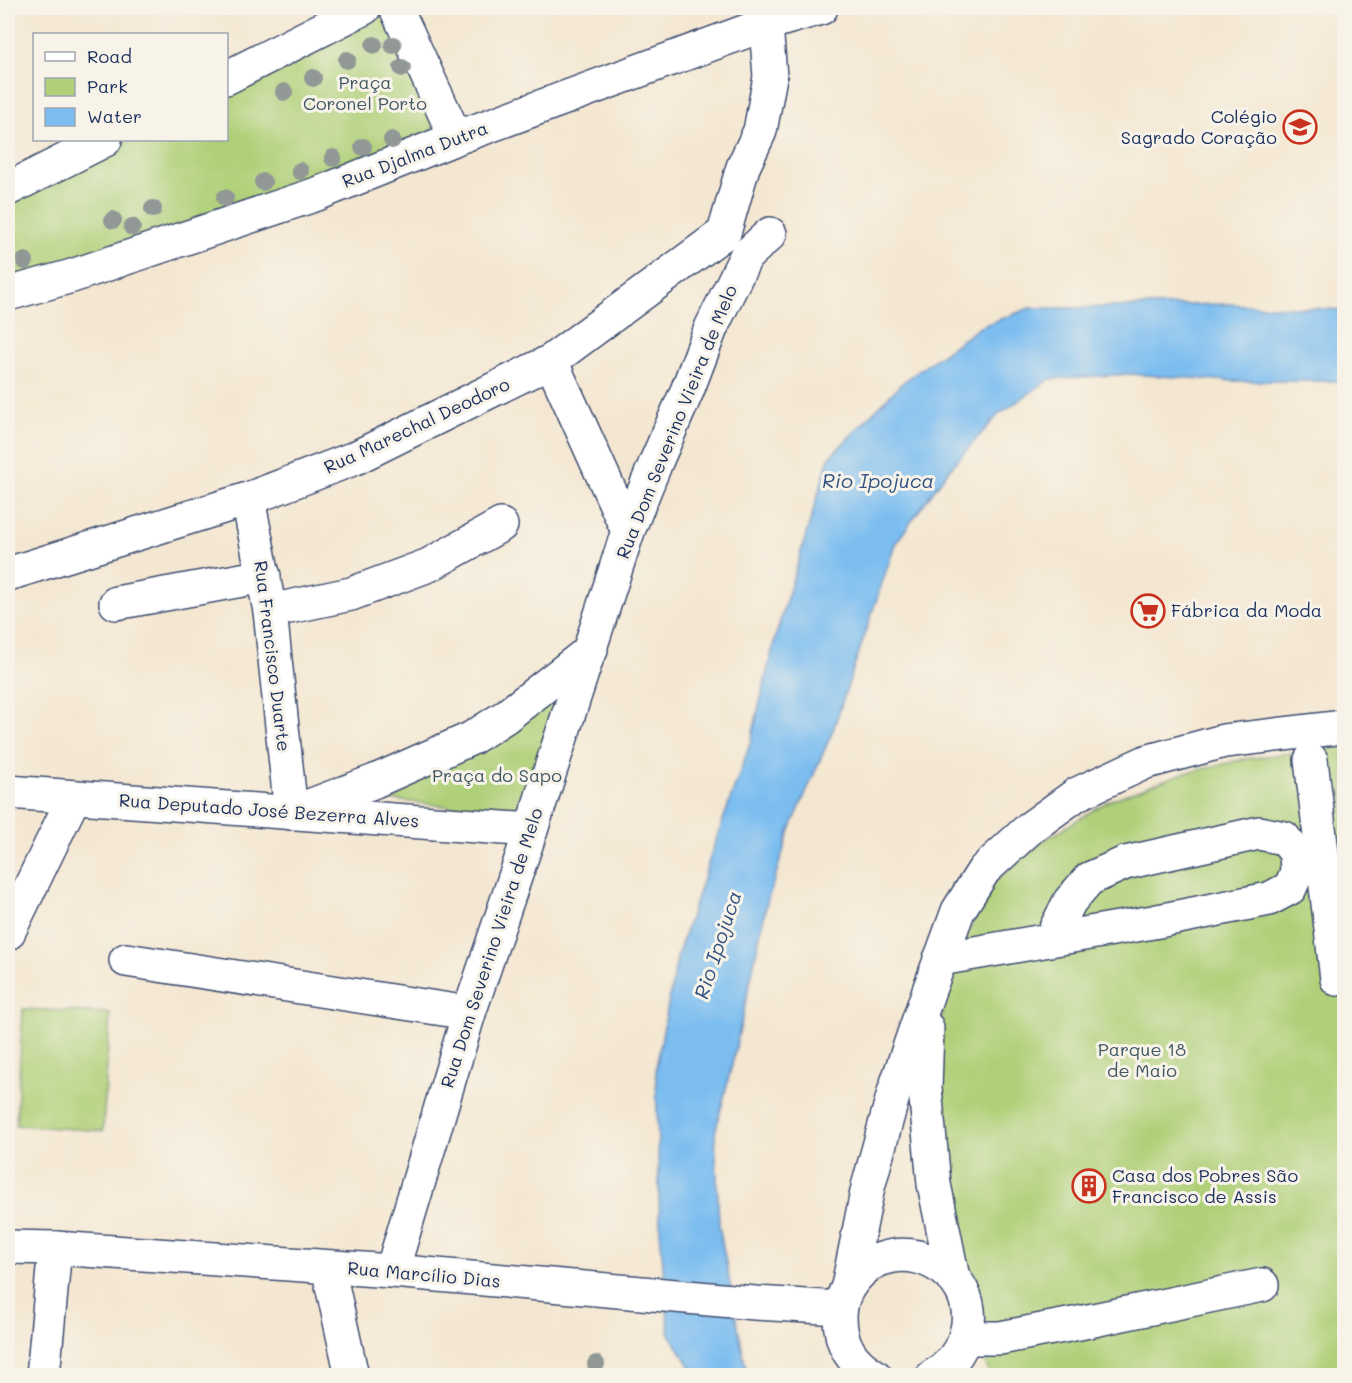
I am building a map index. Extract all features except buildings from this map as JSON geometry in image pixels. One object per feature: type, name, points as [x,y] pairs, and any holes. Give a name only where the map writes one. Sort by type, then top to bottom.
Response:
[{"type":"street","points":[[228,77],[364,8]]},
{"type":"street","points":[[396,8],[456,138]]},
{"type":"street","name":"Rua Djalma Dutra","points":[[8,294],[72,276],[317,194],[456,138],[766,24],[821,8]]},
{"type":"street","name":"Rua Marechal Deodoro","points":[[8,574],[248,499],[355,458],[551,361],[724,233],[743,167],[760,131],[771,77],[766,24]]},
{"type":"street","points":[[8,189],[103,141]]},
{"type":"street","name":"Rua Dom Severino Vieira de Melo","points":[[392,1271],[469,1013],[591,650],[628,531],[711,328],[746,256],[770,234]]},
{"type":"street","points":[[551,361],[628,531]]},
{"type":"street","name":"Rua Francisco Duarte","points":[[248,499],[270,611],[291,813]]},
{"type":"street","points":[[270,611],[351,594],[429,565],[501,525]]},
{"type":"street","points":[[116,603],[264,576]]},
{"type":"street","points":[[291,813],[375,781],[472,738],[505,717],[591,650]]},
{"type":"street","points":[[875,1376],[862,1368],[847,1351],[840,1330],[844,1297],[868,1187],[895,1089],[958,911],[984,870],[1030,828],[1077,794],[1146,762],[1224,741],[1344,727]]},
{"type":"street","points":[[1311,760],[1335,880],[1336,979],[1344,978]]},
{"type":"street","name":"Rua Deputado José Bezerra Alves","points":[[8,792],[531,830]]},
{"type":"street","points":[[8,933],[74,797]]},
{"type":"street","points":[[940,959],[1050,940],[1153,922],[1269,899],[1290,888],[1297,872],[1296,853],[1284,838],[1259,834],[1125,863],[1089,879],[1070,901],[1050,940]]},
{"type":"street","points":[[126,960],[469,1013]]},
{"type":"street","points":[[928,993],[925,1088],[934,1184],[953,1278]]},
{"type":"street","name":"Rua Marcílio Dias","points":[[8,1247],[54,1248],[392,1271],[755,1303],[844,1297]]},
{"type":"street","points":[[43,1376],[54,1248]]},
{"type":"street","points":[[844,1297],[861,1270],[878,1260],[898,1255],[918,1257],[938,1264],[953,1278],[962,1292],[967,1310],[968,1327],[964,1341],[953,1360],[933,1376]]},
{"type":"street","points":[[328,1267],[352,1376]]},
{"type":"street","points":[[964,1341],[1000,1338],[1262,1285]]},
{"type":"street","points":[[964,1341],[973,1376]]},
{"type":"green space","name":"Praça Coronel Porto","points":[[384,8],[459,129],[8,286],[8,201],[125,141],[228,141],[228,87]]},
{"type":"green space","name":"Praça do Sapo","points":[[573,671],[521,815],[343,794]]},
{"type":"green space","name":"Parque 18 de Maio","points":[[1344,746],[1344,1375],[989,1376],[957,1229],[944,1142],[939,1066],[943,996],[959,951],[992,884],[1043,841],[1108,801],[1181,774],[1245,759]]},
{"type":"green space","points":[[23,1009],[110,1013],[103,1131],[16,1125]]},
{"type":"water","name":"Rio Ipojuca","points":[[1226,304],[1344,310],[1344,381],[1233,381],[1130,374],[1050,379],[998,415],[947,472],[895,544],[833,730],[790,830],[767,902],[715,1133],[719,1226],[745,1364],[750,1375],[696,1375],[669,1333],[660,1231],[656,1067],[678,954],[751,741],[774,642],[829,458],[902,383],[980,327],[1030,308]]},
{"type":"place","name":"Colégio Sagrado Coração","points":[[1300,127]]},
{"type":"place","name":"Fábrica da Moda","points":[[1148,611]]},
{"type":"place","name":"Casa dos Pobres São Francisco de Assis","points":[[1089,1186]]}]
